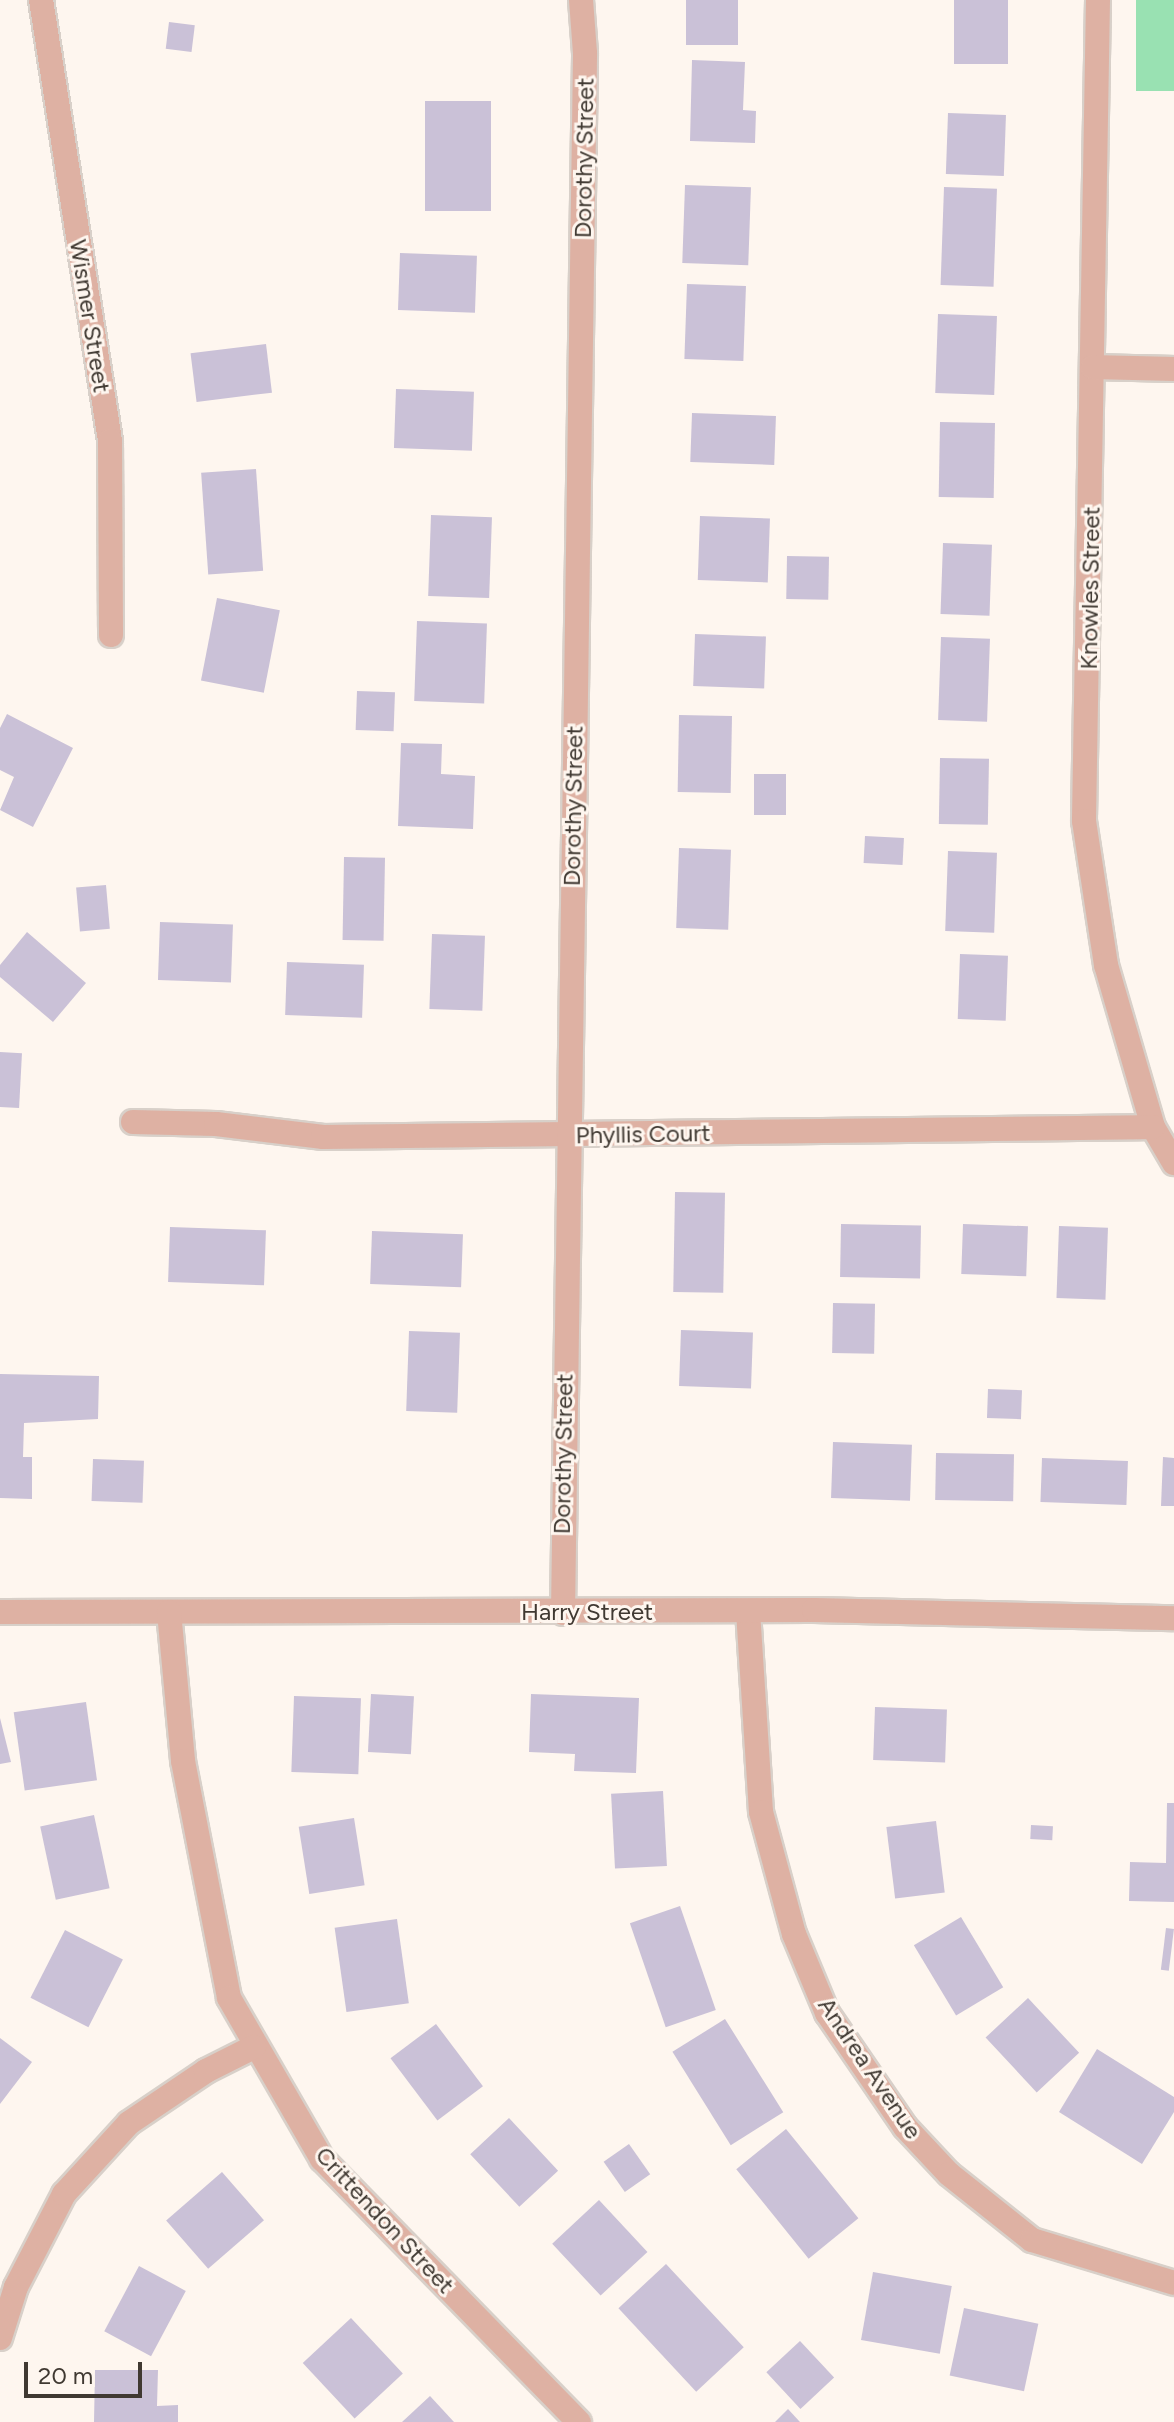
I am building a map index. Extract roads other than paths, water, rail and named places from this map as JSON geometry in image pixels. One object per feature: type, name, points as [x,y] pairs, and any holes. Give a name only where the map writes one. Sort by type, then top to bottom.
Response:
[{"type":"street","name":"Wismer Street","points":[[41,0],[110,441],[111,635]]},
{"type":"street","name":"Dorothy Street","points":[[563,1613],[567,1135],[585,68],[581,0]]},
{"type":"street","name":"Knowles Street","points":[[1098,0],[1084,821],[1106,965],[1153,1127],[1174,1163]]},
{"type":"street","points":[[1093,367],[1174,369]]},
{"type":"street","name":"Phyllis Court","points":[[133,1122],[216,1124],[323,1137],[1153,1127]]},
{"type":"street","name":"Harry Street","points":[[0,1612],[748,1611],[1174,1618]]},
{"type":"street","name":"Andrea Avenue","points":[[748,1611],[761,1812],[794,1934],[827,2013],[905,2127],[949,2174],[1032,2240],[1174,2283]]},
{"type":"street","name":"Crittendon Street","points":[[169,1612],[183,1761],[210,1916],[229,1998],[254,2047],[322,2159],[579,2422]]},
{"type":"street","points":[[0,2338],[16,2287],[64,2194],[129,2123],[206,2071],[254,2047]]}]
